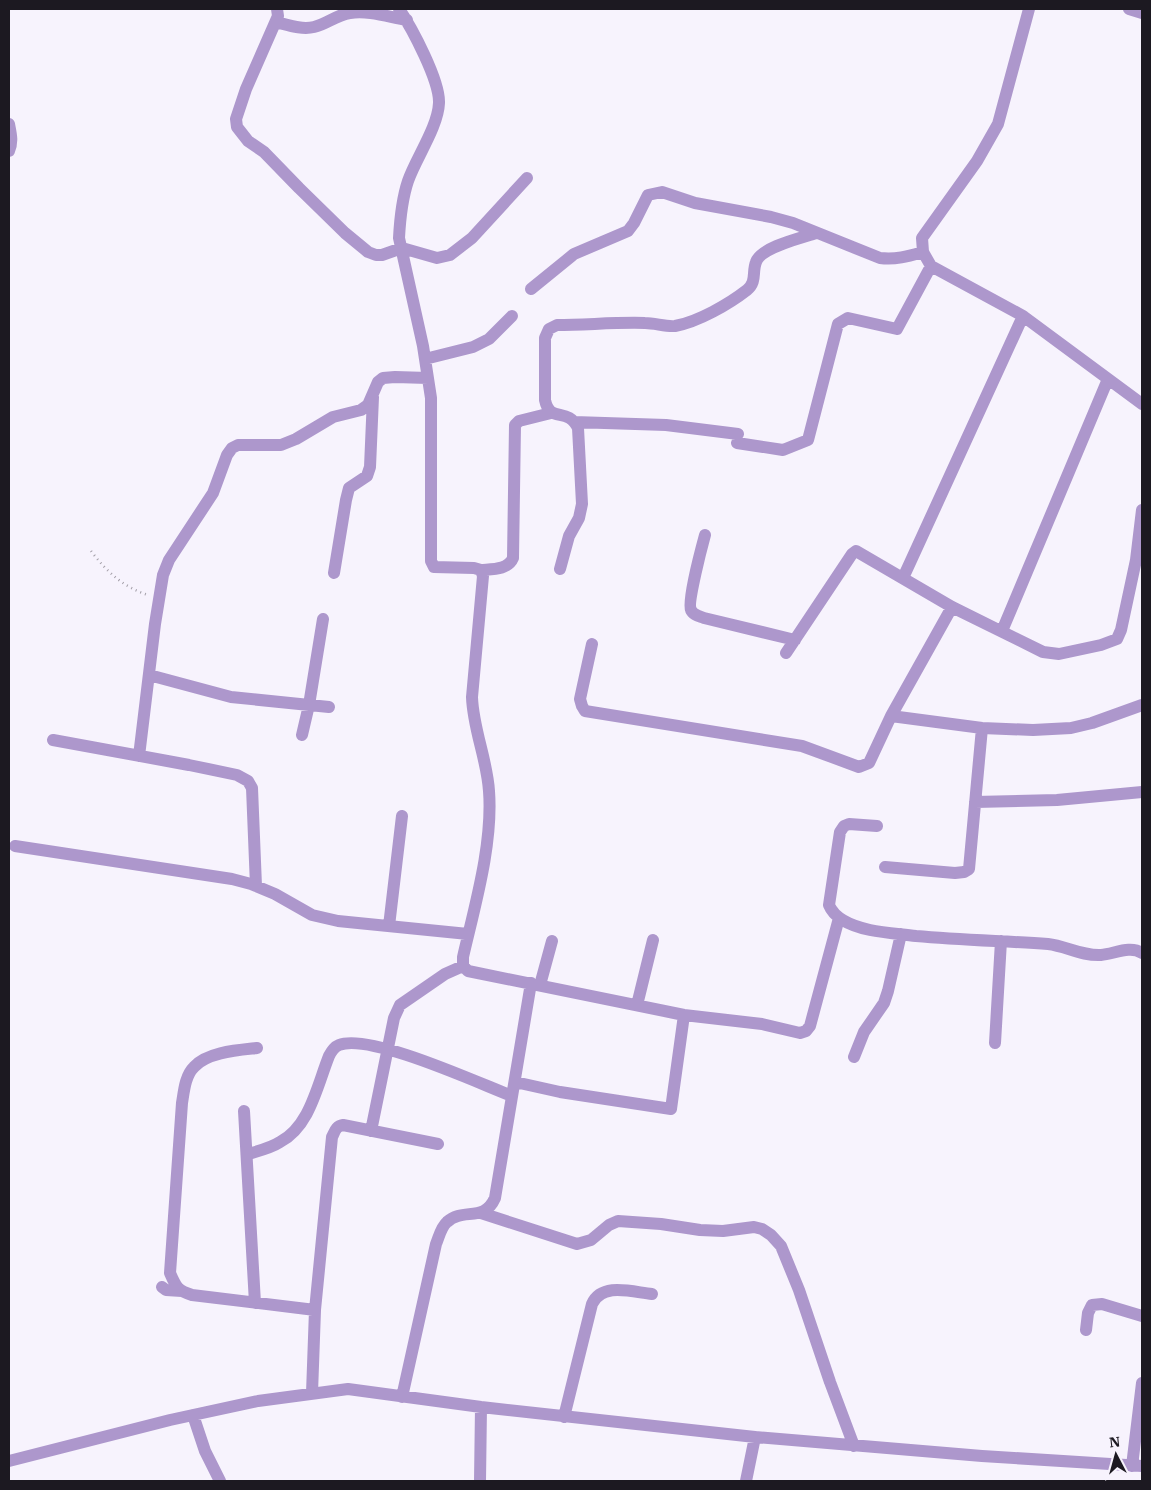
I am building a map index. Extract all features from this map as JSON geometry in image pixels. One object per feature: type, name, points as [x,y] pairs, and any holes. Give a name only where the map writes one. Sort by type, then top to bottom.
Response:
[{"type":"street","points":[[276,9],[278,16],[246,89],[236,119],[237,127],[248,141],[264,152],[312,201],[368,252],[379,256],[403,254],[437,258],[450,255],[472,238],[527,178]]},
{"type":"street","points":[[399,9],[407,20],[434,80],[439,103],[436,118],[408,180],[399,238],[423,346],[431,398],[431,561],[434,567],[474,568],[480,570],[504,567],[510,564],[513,558],[516,425],[519,421],[551,413],[569,417],[574,422],[579,436],[582,504],[579,518],[569,536],[560,569]]},
{"type":"street","points":[[1029,9],[998,124],[977,161],[922,238],[924,252],[931,266],[1023,316],[1142,404]]},
{"type":"street","points":[[1129,9],[1142,13]]},
{"type":"street","points":[[276,22],[307,28],[315,27],[342,14],[352,12],[407,20]]},
{"type":"street","points":[[9,124],[12,137],[9,151]]},
{"type":"street","points":[[531,289],[574,254],[628,230],[634,223],[644,200],[648,195],[654,193],[670,194],[695,203],[771,216],[880,258],[906,257],[924,252]]},
{"type":"street","points":[[551,413],[547,409],[545,400],[545,338],[549,329],[557,325],[645,323],[674,326],[685,324],[714,311],[748,289],[754,282],[755,264],[758,258],[766,251],[816,232]]},
{"type":"street","points":[[574,422],[666,425],[738,438],[784,450],[808,440],[838,324],[848,318],[897,329],[931,266]]},
{"type":"street","points":[[425,359],[473,347],[489,339],[512,316]]},
{"type":"street","points":[[903,578],[1023,316]]},
{"type":"street","points":[[139,756],[163,575],[169,560],[212,493],[227,455],[232,448],[244,445],[281,445],[296,439],[333,416],[361,410],[368,405],[378,382],[383,378],[396,376],[428,378]]},
{"type":"street","points":[[1002,631],[1108,379]]},
{"type":"street","points":[[334,573],[349,488],[367,476],[370,467],[373,392]]},
{"type":"street","points":[[786,654],[853,552],[952,606],[1043,652],[1060,654],[1101,645],[1117,639],[1122,630],[1139,561],[1142,510]]},
{"type":"street","points":[[705,535],[689,606],[696,616],[795,640]]},
{"type":"street","points":[[480,570],[483,576],[483,587],[472,697],[473,715],[489,790],[490,825],[463,958],[463,966],[468,971],[684,1015],[762,1024],[800,1033],[806,1031],[810,1026],[840,918]]},
{"type":"street","points":[[592,644],[580,699],[585,711],[802,746],[859,767],[868,763],[891,716],[952,606]]},
{"type":"street","points":[[302,734],[309,705],[323,619]]},
{"type":"street","points":[[149,675],[231,697],[329,707]]},
{"type":"street","points":[[891,716],[982,728],[1017,730],[1071,728],[1092,723],[1142,705]]},
{"type":"street","points":[[885,867],[946,872],[967,871],[970,866],[982,728]]},
{"type":"street","points":[[53,740],[237,775],[248,781],[252,788],[256,886]]},
{"type":"street","points":[[976,802],[1047,801],[1142,792]]},
{"type":"street","points":[[389,926],[402,816]]},
{"type":"street","points":[[877,826],[849,824],[844,826],[840,832],[829,898],[830,909],[840,918],[851,924],[869,930],[901,934],[1058,945],[1073,952],[1086,954],[1100,955],[1129,950],[1136,950],[1142,954]]},
{"type":"street","points":[[14,846],[225,878],[256,886],[275,894],[312,915],[338,921],[468,934]]},
{"type":"street","points":[[854,1057],[864,1032],[884,1003],[901,934]]},
{"type":"street","points":[[637,1005],[653,940]]},
{"type":"street","points":[[402,1397],[436,1244],[444,1224],[459,1216],[481,1213],[490,1208],[495,1198],[512,1096],[535,984],[552,941]]},
{"type":"street","points":[[995,1043],[1000,941]]},
{"type":"street","points":[[370,1131],[394,1018],[400,1005],[445,974],[463,966]]},
{"type":"street","points":[[515,1082],[560,1092],[671,1109],[684,1015]]},
{"type":"street","points":[[248,1154],[278,1144],[287,1138],[306,1117],[329,1056],[338,1045],[356,1043],[388,1048],[512,1096]]},
{"type":"street","points":[[182,1291],[174,1285],[170,1273],[182,1104],[185,1087],[194,1066],[203,1060],[226,1052],[257,1048]]},
{"type":"street","points":[[244,1111],[248,1154],[255,1303]]},
{"type":"street","points":[[312,1393],[315,1310],[332,1137],[335,1130],[340,1126],[438,1144]]},
{"type":"street","points":[[481,1213],[577,1244],[586,1242],[609,1225],[618,1221],[708,1230],[732,1231],[754,1227],[762,1229],[781,1246],[799,1290],[854,1446]]},
{"type":"street","points":[[162,1287],[166,1290],[192,1294],[315,1310]]},
{"type":"street","points":[[564,1417],[595,1297],[610,1290],[652,1294]]},
{"type":"street","points":[[1086,1330],[1088,1313],[1092,1305],[1102,1304],[1142,1316]]},
{"type":"street","points":[[9,1460],[258,1401],[348,1389],[564,1417],[754,1437],[1137,1466],[1142,1383]]},
{"type":"street","points":[[480,1481],[481,1407]]},
{"type":"street","points":[[193,1415],[205,1451],[220,1481]]},
{"type":"street","points":[[746,1481],[754,1437]]},
{"type":"path","points":[[91,550],[120,582],[133,590],[159,599]]}]
